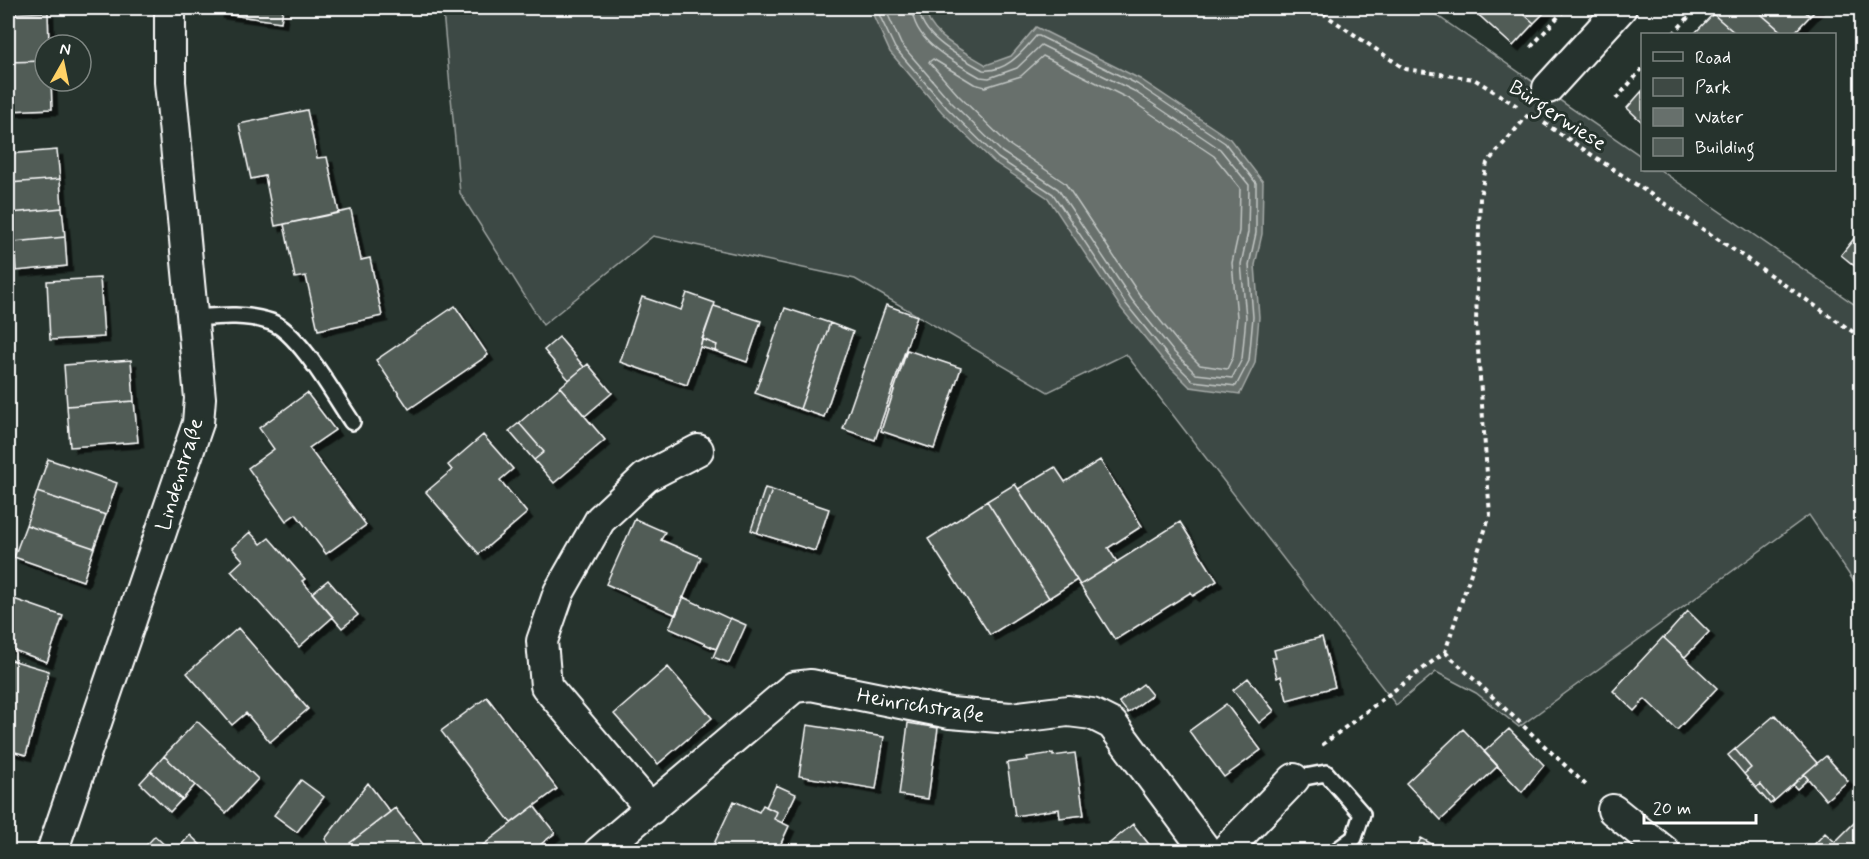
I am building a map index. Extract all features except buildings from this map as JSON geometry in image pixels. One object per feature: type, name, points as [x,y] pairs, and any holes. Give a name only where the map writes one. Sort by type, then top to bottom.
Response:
[{"type":"street","name":"Lindenstraße","points":[[51,852],[198,423],[200,398],[170,82],[170,8]]},
{"type":"street","points":[[1548,87],[1621,8]]},
{"type":"street","points":[[651,809],[546,686],[542,641],[559,592],[600,520],[646,477],[698,450]]},
{"type":"street","name":"Heinrichstraße","points":[[598,852],[794,687],[810,685],[950,713],[1011,718],[1068,711],[1092,714],[1112,724],[1207,852]]},
{"type":"street","points":[[1224,852],[1303,777]]},
{"type":"street","points":[[1613,810],[1665,852]]},
{"type":"lane","points":[[193,318],[237,315],[274,323],[288,332],[304,351],[352,422]]},
{"type":"lane","points":[[1303,777],[1326,773],[1362,814],[1354,838],[1335,852]]},
{"type":"path","name":"Bürgerwiese","points":[[1315,8],[1405,69],[1474,79],[1728,246],[1862,338]]},
{"type":"path","points":[[1530,47],[1566,8]]},
{"type":"path","points":[[1674,33],[1697,8]]},
{"type":"path","points":[[1616,99],[1641,70]]},
{"type":"path","points":[[1303,777],[1311,754],[1445,652],[1490,515],[1476,323],[1480,197],[1487,163],[1529,114]]},
{"type":"path","points":[[1445,652],[1613,810]]},
{"type":"green space","points":[[445,8],[1426,8],[1641,156],[1641,171],[1661,171],[1861,309],[1861,592],[1809,515],[1519,727],[1476,693],[1436,672],[1396,705],[1126,354],[1048,392],[855,279],[653,236],[543,325],[460,193],[443,12]]},
{"type":"water","points":[[870,8],[925,8],[933,27],[940,35],[986,65],[1011,56],[1036,27],[1140,79],[1230,139],[1263,182],[1262,234],[1255,265],[1259,317],[1255,363],[1240,394],[1190,387],[1163,360],[1121,308],[1048,198],[994,162],[942,112],[890,52]]}]
